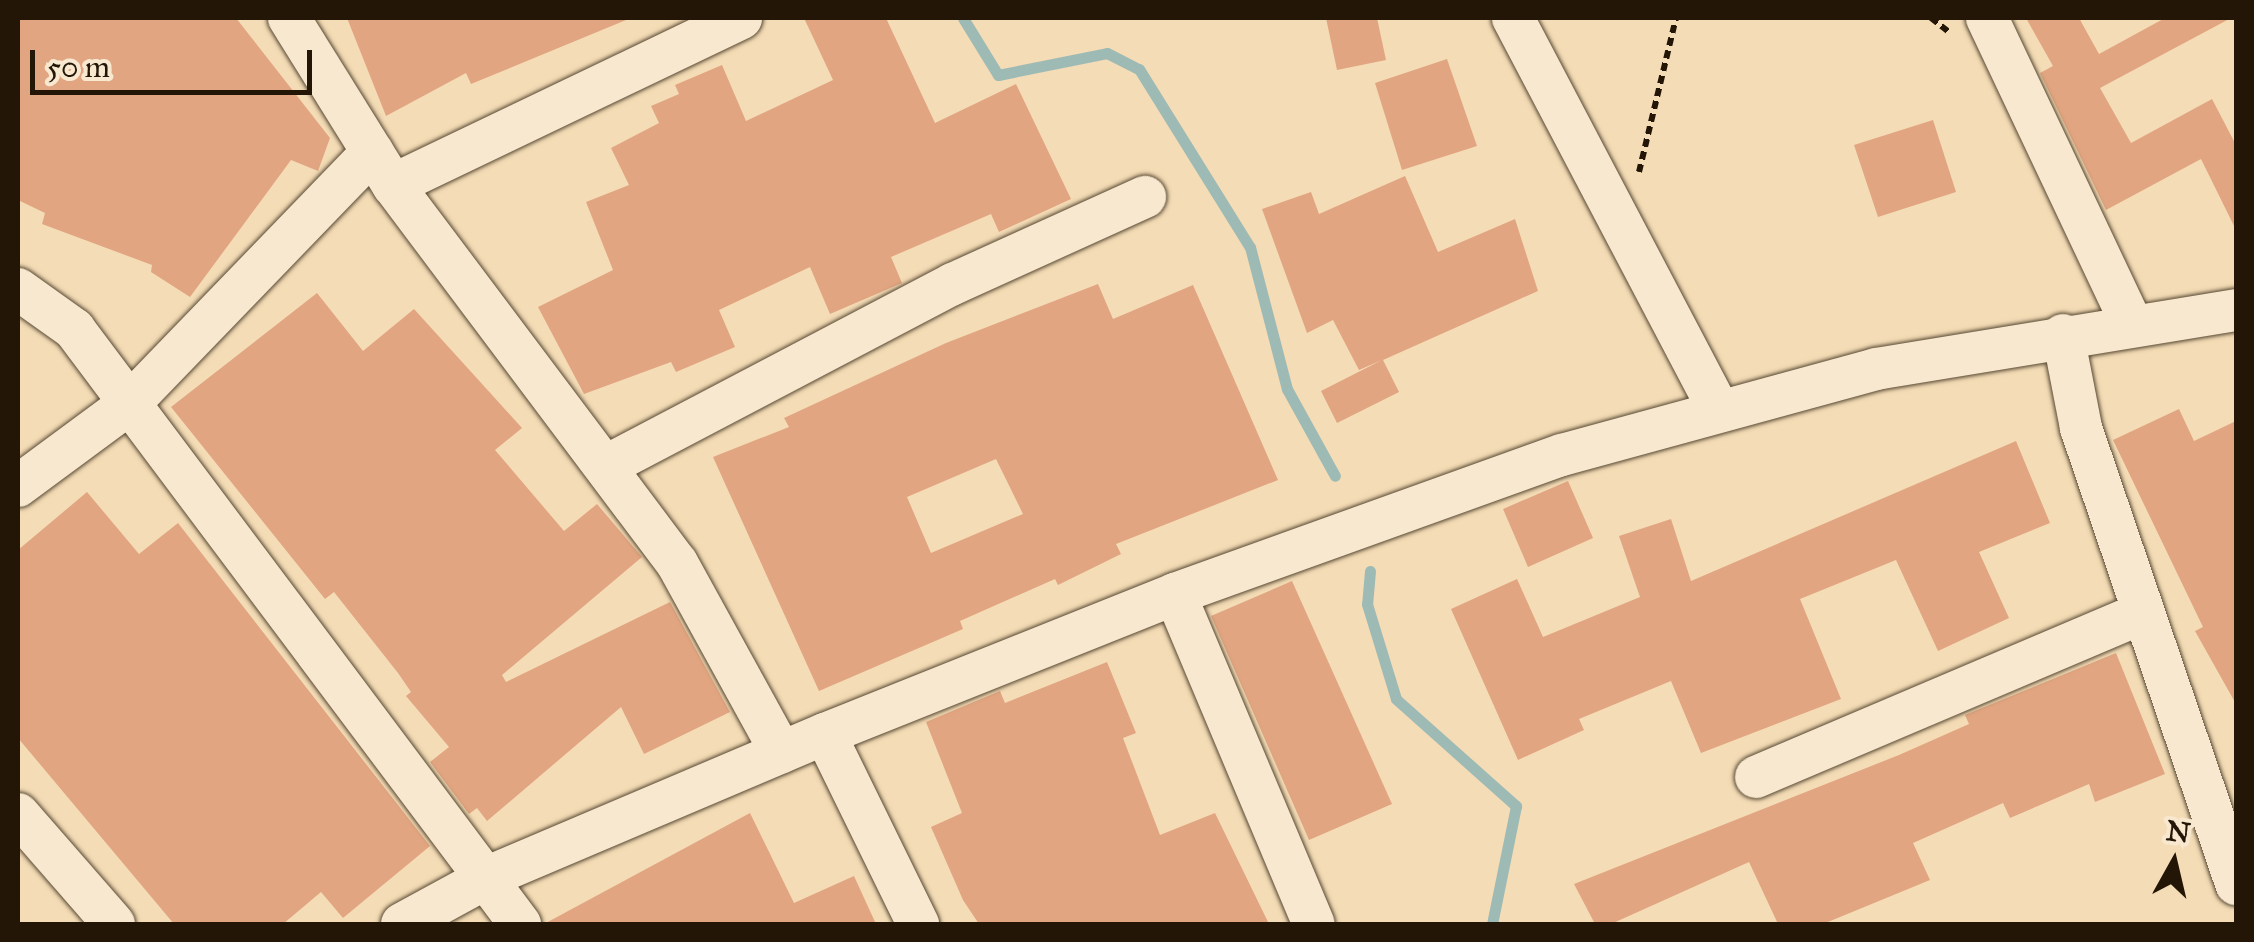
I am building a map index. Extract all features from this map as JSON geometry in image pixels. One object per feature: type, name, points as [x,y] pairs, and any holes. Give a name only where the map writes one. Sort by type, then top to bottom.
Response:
[{"type":"street","points":[[289,18],[383,169],[678,563],[781,752]]},
{"type":"street","points":[[18,486],[130,403],[383,169],[741,18]]},
{"type":"street","points":[[1513,18],[1718,408]]},
{"type":"street","points":[[1987,18],[2131,323]]},
{"type":"street","points":[[606,466],[952,284],[1145,198]]},
{"type":"street","points":[[18,289],[74,330],[490,876],[520,924]]},
{"type":"street","points":[[402,924],[490,876],[781,752],[1318,541],[1718,408],[2063,335],[2236,310]]},
{"type":"street","points":[[2063,335],[2081,428],[2143,613],[2225,798],[2236,884]]},
{"type":"street","points":[[1175,594],[1314,924]]},
{"type":"street","points":[[1756,777],[2143,613]]},
{"type":"street","points":[[825,734],[918,924]]},
{"type":"street","points":[[18,814],[114,924]]},
{"type":"path","points":[[1623,231],[1676,18]]},
{"type":"building","points":[[18,18],[236,18],[330,138],[318,171],[291,160],[190,297],[151,272],[152,265],[42,224],[45,213],[18,200]]},
{"type":"building","points":[[347,18],[631,18],[471,84],[466,73],[386,116]]},
{"type":"building","points":[[804,18],[886,18],[935,123],[1016,84],[1071,199],[999,232],[991,214],[891,257],[902,283],[830,314],[810,267],[719,310],[735,347],[676,372],[671,362],[584,394],[538,307],[613,270],[586,202],[629,185],[611,148],[659,123],[651,106],[679,94],[675,85],[722,65],[746,121],[833,80]]},
{"type":"building","points":[[1326,18],[1377,18],[1386,60],[1337,70]]},
{"type":"building","points":[[2026,18],[2079,18],[2099,54],[2165,18],[2231,18],[2100,88],[2131,143],[2212,99],[2236,145],[2236,230],[2201,159],[2106,210],[2040,73],[2053,66]]},
{"type":"building","points":[[1447,59],[1477,146],[1402,170],[1375,83]]},
{"type":"building","points":[[1933,120],[1956,192],[1878,217],[1854,145]]},
{"type":"building","points":[[1405,176],[1438,252],[1515,219],[1538,291],[1383,360],[1399,392],[1337,423],[1321,391],[1382,360],[1359,370],[1333,320],[1307,333],[1262,209],[1311,192],[1319,214]]},
{"type":"building","points":[[1098,284],[1113,319],[1193,285],[1278,480],[1116,544],[1121,554],[1058,585],[1055,579],[960,621],[963,629],[819,691],[713,457],[789,427],[784,418],[946,343]],"holes":[[[996,459],[1023,514],[931,553],[907,497]]]},
{"type":"building","points":[[317,293],[363,351],[414,309],[522,428],[495,450],[564,531],[597,504],[642,557],[502,675],[506,682],[670,602],[730,712],[644,754],[621,707],[487,821],[477,808],[469,814],[430,762],[449,747],[406,696],[411,692],[398,673],[334,592],[325,599],[171,407]]},
{"type":"building","points":[[2179,409],[2194,441],[2236,421],[2236,704],[2195,631],[2203,627],[2113,440]]},
{"type":"building","points":[[2016,441],[2050,523],[1979,552],[2009,618],[1938,651],[1896,560],[1800,599],[1841,699],[1701,753],[1671,681],[1579,719],[1584,730],[1518,760],[1451,609],[1517,579],[1543,637],[1640,597],[1619,536],[1671,519],[1691,581]]},
{"type":"building","points":[[1568,481],[1593,538],[1528,567],[1503,509]]},
{"type":"building","points":[[87,492],[139,554],[178,523],[430,846],[343,918],[321,892],[283,924],[174,924],[18,738],[18,550]]},
{"type":"building","points":[[1292,581],[1392,804],[1309,840],[1211,616]]},
{"type":"building","points":[[2116,653],[2165,774],[2095,802],[2089,784],[2010,818],[2003,803],[1913,843],[1930,880],[1823,924],[1778,924],[1749,862],[1611,924],[1595,924],[1574,884],[1899,755],[1969,724],[1965,715]]},
{"type":"building","points":[[1107,662],[1136,733],[1123,738],[1160,835],[1215,813],[1269,924],[979,924],[963,900],[931,827],[962,813],[926,722],[1000,691],[1005,703]]},
{"type":"building","points":[[750,813],[794,903],[854,876],[876,924],[544,924]]},
{"type":"waterway","points":[[963,18],[998,75],[1107,53],[1139,69],[1250,247],[1287,389],[1335,476]]},
{"type":"waterway","points":[[1370,571],[1367,604],[1396,699],[1516,806],[1492,924]]}]
